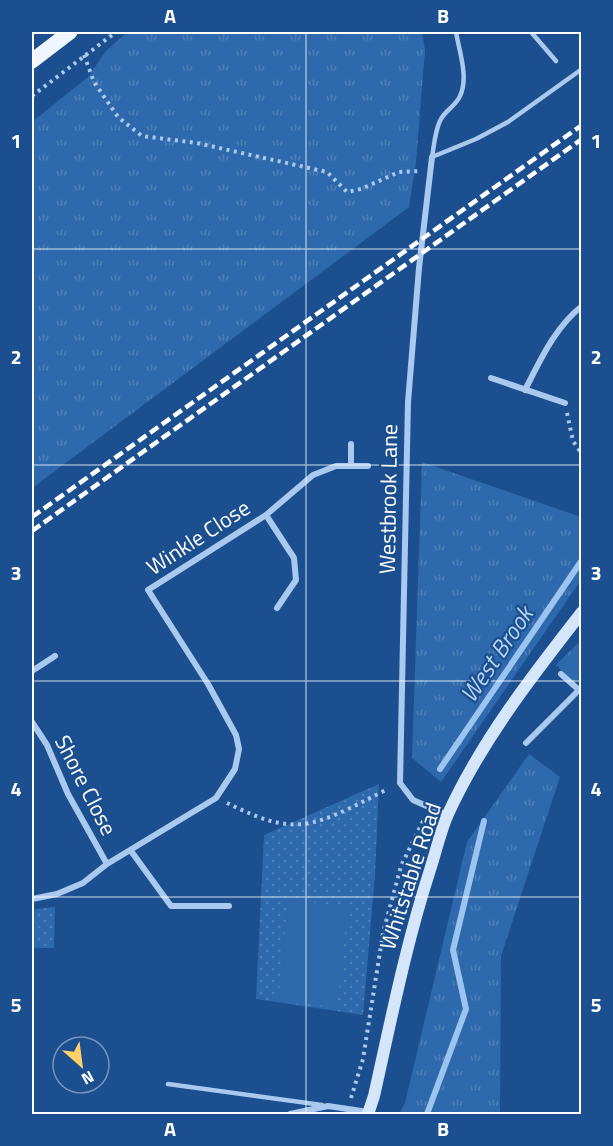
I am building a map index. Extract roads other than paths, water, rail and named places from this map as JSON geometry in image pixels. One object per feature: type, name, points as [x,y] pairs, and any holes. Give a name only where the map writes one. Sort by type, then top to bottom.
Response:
[{"type":"main road","points":[[32,62],[70,32]]},
{"type":"main road","name":"Whitstable Road","points":[[368,1113],[374,1096],[404,961],[423,891],[448,815],[478,758],[518,695],[582,612]]},
{"type":"street","name":"Westbrook Lane","points":[[432,157],[419,268],[408,402],[400,783],[413,800],[448,815]]},
{"type":"street","points":[[525,390],[544,352],[573,313],[582,306]]},
{"type":"street","points":[[491,378],[565,403]]},
{"type":"street","points":[[351,444],[351,466]]},
{"type":"street","name":"Winkle Close","points":[[131,850],[216,798],[236,769],[239,749],[236,735],[208,684],[148,590],[266,514],[313,475],[336,466],[368,466]]},
{"type":"street","name":"Winkle Close","points":[[266,514],[294,558],[296,580],[277,608]]},
{"type":"street","points":[[32,671],[55,656]]},
{"type":"street","points":[[526,743],[580,688],[561,674]]},
{"type":"street","name":"Shore Close","points":[[32,722],[47,745],[68,794],[107,864]]},
{"type":"street","points":[[32,899],[57,894],[83,883],[107,864],[131,850],[171,906],[229,906]]},
{"type":"street","points":[[290,1114],[328,1106],[368,1113]]},
{"type":"lane","points":[[432,157],[439,122],[461,94],[463,73],[456,32]]},
{"type":"lane","points":[[531,32],[556,61]]},
{"type":"lane","points":[[432,157],[476,139],[508,122],[582,69]]},
{"type":"lane","points":[[168,1084],[328,1106]]},
{"type":"waterway","name":"West Brook","points":[[440,769],[582,560]]},
{"type":"waterway","name":"West Brook","points":[[427,1114],[466,1009],[453,950],[484,821]]},
{"type":"railway","points":[[32,517],[582,125]]},
{"type":"railway","points":[[32,531],[582,139]]}]
